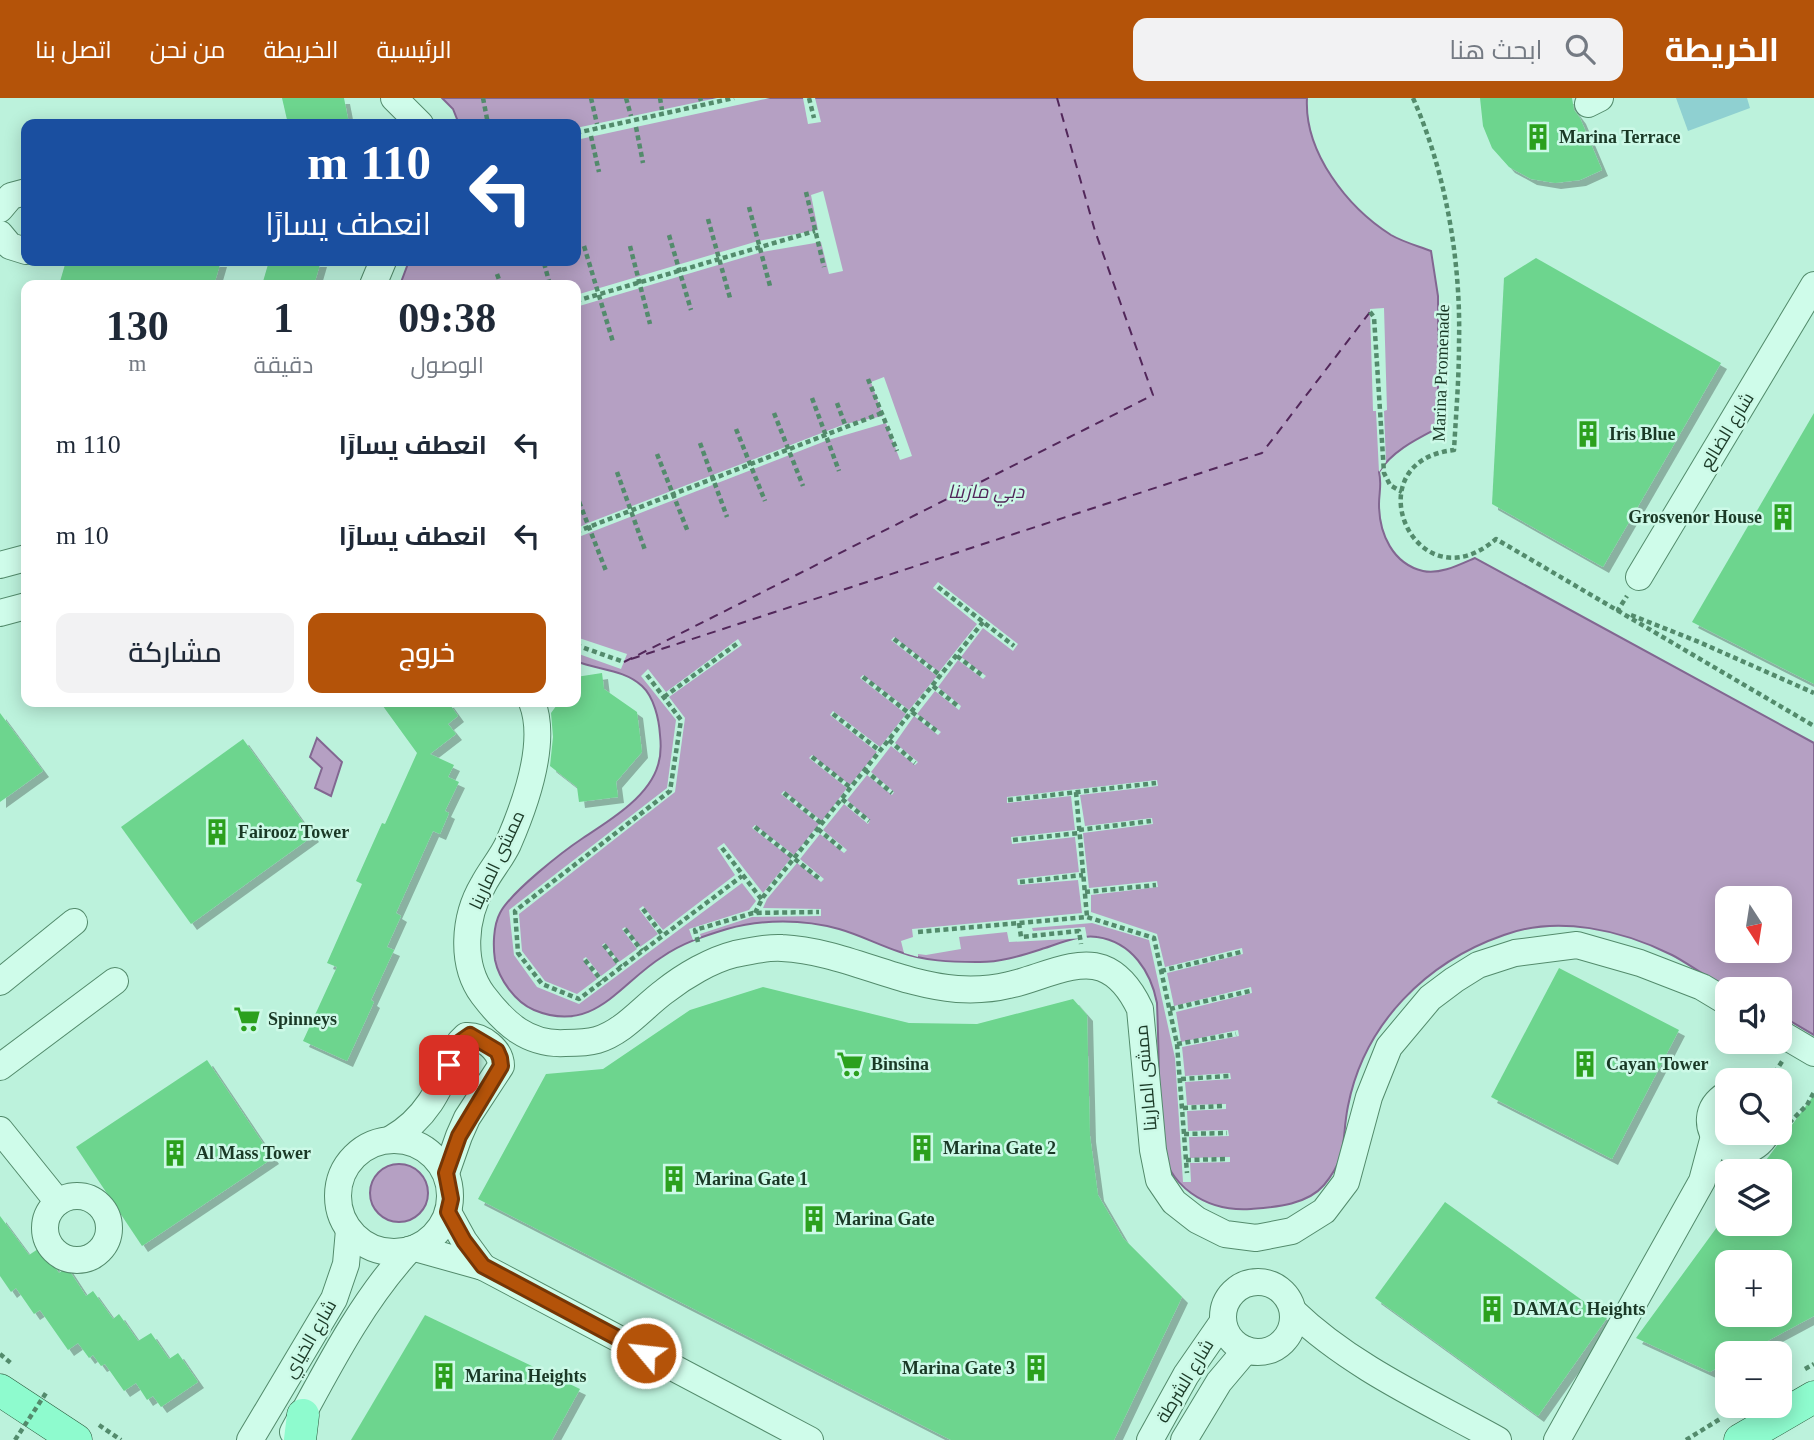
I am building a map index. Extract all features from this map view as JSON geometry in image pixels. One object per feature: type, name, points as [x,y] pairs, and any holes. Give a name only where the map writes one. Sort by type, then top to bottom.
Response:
[{"type":"main road","points":[[0,1390],[75,1440]]},
{"type":"main road","points":[[1737,1430],[1814,1397]]},
{"type":"street","points":[[394,98],[415,119]]},
{"type":"street","points":[[0,209],[11,196],[21,193]]},
{"type":"street","points":[[0,234],[10,246],[21,249]]},
{"type":"street","name":"شارع الضالع","points":[[1639,578],[1814,285]]},
{"type":"street","points":[[1788,329],[1814,314]]},
{"type":"street","points":[[0,565],[21,559]]},
{"type":"street","points":[[0,613],[21,608]]},
{"type":"street","name":"ممشى المارينا","points":[[533,707],[539,729],[523,805],[506,847],[481,888],[467,924],[469,962],[482,994],[526,1038],[550,1044],[596,1040],[613,1033],[666,990],[698,969],[733,954],[780,948],[826,954],[911,982],[958,989],[1009,985],[1084,965],[1101,967],[1119,977],[1140,1009],[1153,1150],[1159,1180],[1174,1202],[1197,1220],[1225,1234],[1256,1238],[1293,1231],[1324,1211],[1346,1182],[1369,1097],[1389,1047],[1430,998],[1478,965],[1515,953],[1577,945],[1640,963],[1715,995]]},
{"type":"street","points":[[0,982],[74,922]]},
{"type":"street","points":[[0,1067],[115,981]]},
{"type":"street","points":[[391,1139],[414,1123],[432,1101],[463,1039],[470,1035],[478,1038],[497,1051],[501,1066],[467,1118],[446,1173]]},
{"type":"street","points":[[1792,1040],[1814,1053]]},
{"type":"street","points":[[1715,1107],[1710,1116],[1714,1136],[1728,1149],[1738,1151]]},
{"type":"street","points":[[0,1130],[58,1202]]},
{"type":"street","points":[[1557,1440],[1702,1181],[1714,1136]]},
{"type":"street","points":[[412,1249],[432,1237],[448,1212],[451,1199],[446,1173],[440,1161],[430,1151],[405,1140],[377,1142],[354,1155],[340,1179],[338,1206],[349,1230],[370,1247],[382,1251],[412,1249],[483,1266],[810,1440]]},
{"type":"street","points":[[1702,1181],[1738,1151],[1758,1145]]},
{"type":"street","points":[[448,1212],[464,1241],[483,1266]]},
{"type":"street","name":"شارع الخياي","points":[[250,1440],[334,1300],[346,1264],[349,1230]]},
{"type":"street","points":[[1255,1282],[1256,1238]]},
{"type":"street","name":"شارع الخياي","points":[[298,1432],[360,1315],[384,1280],[412,1249]]},
{"type":"street","points":[[1293,1311],[1290,1331],[1277,1347],[1266,1352],[1255,1353],[1233,1343],[1222,1323],[1226,1300],[1234,1291],[1255,1282],[1266,1283],[1284,1293],[1293,1311],[1350,1358],[1498,1440]]},
{"type":"street","name":"شارع الشرطة","points":[[1150,1440],[1186,1375],[1222,1323]]},
{"type":"street","points":[[1277,1347],[1350,1358]]},
{"type":"street","name":"شارع الشرطة","points":[[1184,1440],[1219,1382],[1246,1350]]},
{"type":"path","points":[[483,98],[487,119]]},
{"type":"path","points":[[592,98],[597,124]]},
{"type":"path","points":[[626,98],[631,116]]},
{"type":"path","points":[[660,98],[662,110]]},
{"type":"path","points":[[581,132],[734,98]]},
{"type":"path","points":[[809,98],[814,118]]},
{"type":"path","name":"Marina Promenade","points":[[1402,492],[1405,481],[1420,462],[1442,451],[1454,450],[1460,342],[1451,233],[1432,150],[1413,98]]},
{"type":"path","points":[[635,127],[643,163]]},
{"type":"path","points":[[590,136],[599,172]]},
{"type":"path","points":[[806,192],[824,267]]},
{"type":"path","points":[[749,207],[770,286]]},
{"type":"path","points":[[708,219],[730,298]]},
{"type":"path","points":[[581,300],[815,231]]},
{"type":"path","points":[[669,235],[691,310]]},
{"type":"path","points":[[584,246],[613,342]]},
{"type":"path","points":[[630,246],[650,324]]},
{"type":"path","points":[[497,274],[499,280]]},
{"type":"path","points":[[1370,312],[1374,317],[1384,473],[1391,485],[1402,492],[1403,521],[1419,544],[1431,552],[1458,557],[1485,548],[1496,538],[1814,726]]},
{"type":"path","points":[[868,379],[897,451]]},
{"type":"path","points":[[812,398],[839,471]]},
{"type":"path","points":[[837,403],[846,427]]},
{"type":"path","points":[[774,413],[803,486]]},
{"type":"path","points":[[581,530],[882,413]]},
{"type":"path","points":[[736,429],[765,501]]},
{"type":"path","points":[[699,443],[727,517]]},
{"type":"path","points":[[657,454],[688,532]]},
{"type":"path","points":[[617,472],[646,550]]},
{"type":"path","points":[[581,506],[606,571]]},
{"type":"path","points":[[938,587],[1014,646]]},
{"type":"path","points":[[1618,610],[1699,642],[1814,693]]},
{"type":"path","points":[[755,913],[795,858],[984,622]]},
{"type":"path","points":[[894,639],[941,676]]},
{"type":"path","points":[[664,696],[738,643]]},
{"type":"path","points":[[581,647],[624,662]]},
{"type":"path","points":[[957,656],[983,676]]},
{"type":"path","points":[[647,675],[681,720],[670,792],[515,911],[519,953],[542,984],[579,999],[743,876]]},
{"type":"path","points":[[863,677],[938,732]]},
{"type":"path","points":[[933,686],[958,707]]},
{"type":"path","points":[[833,714],[880,751]]},
{"type":"path","points":[[889,740],[915,763]]},
{"type":"path","points":[[812,757],[851,788]]},
{"type":"path","points":[[865,770],[892,793]]},
{"type":"path","points":[[1008,800],[1156,783]]},
{"type":"path","points":[[1076,792],[1087,917]]},
{"type":"path","points":[[784,793],[822,824]]},
{"type":"path","points":[[842,799],[869,821]]},
{"type":"path","points":[[1013,840],[1151,821]]},
{"type":"path","points":[[755,827],[821,880]]},
{"type":"path","points":[[818,829],[844,851]]},
{"type":"path","points":[[722,848],[762,900]]},
{"type":"path","points":[[1020,882],[1083,875]]},
{"type":"path","points":[[1085,892],[1156,885]]},
{"type":"path","points":[[643,909],[663,936]]},
{"type":"path","points":[[1019,923],[1021,937],[1079,931],[1084,965]]},
{"type":"path","points":[[625,929],[642,951]]},
{"type":"path","points":[[604,945],[621,967]]},
{"type":"path","points":[[1161,971],[1241,951]]},
{"type":"path","points":[[585,960],[602,982]]},
{"type":"path","points":[[1170,1009],[1250,991]]},
{"type":"path","points":[[1177,1044],[1236,1034]]},
{"type":"path","points":[[1181,1079],[1229,1076]]},
{"type":"path","points":[[1183,1108],[1224,1107]]},
{"type":"path","points":[[1184,1134],[1227,1133]]},
{"type":"path","points":[[1186,1160],[1227,1159]]},
{"type":"path","points":[[15,1440],[46,1393]]},
{"type":"path","points":[[1686,1440],[1737,1430]]},
{"type":"shaded area","points":[[1676,98],[1747,98],[1750,108],[1688,131]]},
{"type":"water","name":"دبي مارينا","points":[[442,98],[1307,98],[1313,138],[1321,158],[1344,194],[1391,235],[1431,251],[1438,296],[1438,428],[1398,452],[1379,472],[1380,515],[1385,537],[1403,562],[1423,571],[1443,570],[1475,558],[1814,743],[1814,1035],[1792,1022],[1792,977],[1715,977],[1715,981],[1653,946],[1590,928],[1546,926],[1504,935],[1449,962],[1425,979],[1384,1023],[1368,1048],[1356,1076],[1348,1106],[1341,1156],[1324,1185],[1309,1197],[1290,1204],[1235,1209],[1205,1201],[1191,1193],[1171,1171],[1164,1157],[1160,1134],[1157,1003],[1154,991],[1138,960],[1120,945],[1109,940],[1085,937],[1003,960],[957,962],[909,955],[847,931],[825,926],[797,922],[755,923],[693,940],[677,948],[590,1011],[573,1016],[555,1016],[534,1010],[520,1001],[504,982],[494,955],[494,936],[500,913],[515,894],[538,873],[574,844],[616,816],[646,788],[658,765],[660,754],[658,722],[650,696],[635,680],[581,663],[581,280],[402,280],[407,266],[581,266],[581,119],[457,119],[453,109]]},
{"type":"water","points":[[317,738],[342,762],[331,796],[315,788],[322,768],[310,757]]},
{"type":"water","points":[[399,1164],[420,1172],[428,1193],[420,1214],[399,1222],[378,1214],[370,1193],[378,1172]]},
{"type":"pier","points":[[717,98],[770,98],[581,139],[581,127]]},
{"type":"pier","points":[[803,98],[815,98],[821,122],[808,124]]},
{"type":"pier","points":[[823,191],[843,271],[829,274],[821,242],[762,252],[581,306],[581,294],[758,241],[818,230],[811,195]]},
{"type":"pier","points":[[1384,308],[1386,462],[1379,472],[1376,411],[1373,411],[1370,309]]},
{"type":"pier","points":[[884,377],[912,456],[900,460],[886,423],[828,440],[581,536],[581,526],[588,523],[845,424],[883,416],[871,382]]},
{"type":"pier","points":[[938,582],[1018,644],[1013,651],[983,628],[961,657],[986,676],[983,679],[958,660],[938,687],[961,706],[959,710],[935,691],[917,714],[941,732],[938,735],[914,716],[895,743],[918,762],[915,765],[891,746],[871,772],[894,792],[892,795],[867,775],[847,800],[870,820],[868,824],[844,804],[823,830],[847,850],[844,853],[820,834],[800,859],[824,879],[821,882],[797,863],[767,899],[763,908],[821,909],[821,916],[752,917],[700,934],[701,937],[693,940],[689,929],[749,910],[756,901],[742,883],[579,1004],[537,987],[514,955],[509,910],[667,788],[676,720],[641,676],[648,669],[666,692],[738,639],[742,645],[669,697],[685,718],[675,792],[519,914],[522,951],[545,981],[577,994],[597,979],[583,959],[586,957],[601,976],[617,964],[602,945],[605,943],[619,962],[637,949],[622,929],[625,927],[640,947],[658,934],[639,909],[643,906],[663,930],[735,875],[717,848],[724,843],[763,893],[791,858],[752,828],[755,825],[794,855],[819,824],[781,794],[784,791],[822,821],[847,788],[809,758],[812,755],[850,785],[877,752],[830,715],[833,711],[880,747],[906,714],[860,678],[863,675],[909,710],[937,676],[891,640],[894,637],[939,672],[977,624],[933,588]]},
{"type":"pier","points":[[581,639],[627,654],[621,669],[581,655]]},
{"type":"pier","points":[[1157,780],[1158,786],[1080,795],[1085,826],[1152,818],[1153,824],[1083,833],[1089,888],[1157,881],[1158,887],[1091,895],[1091,912],[1157,934],[1165,967],[1242,948],[1243,954],[1167,973],[1174,1006],[1251,987],[1252,993],[1176,1012],[1181,1042],[1238,1030],[1239,1036],[1182,1047],[1185,1076],[1230,1073],[1231,1079],[1185,1082],[1187,1105],[1226,1104],[1226,1109],[1187,1111],[1188,1131],[1228,1130],[1229,1136],[1189,1137],[1190,1158],[1230,1157],[1230,1162],[1190,1163],[1191,1182],[1183,1182],[1175,1058],[1149,940],[1092,923],[1032,928],[1033,931],[1085,927],[1087,938],[1009,942],[1007,932],[959,937],[961,949],[918,954],[918,957],[904,953],[901,941],[913,937],[912,929],[1082,913],[1078,880],[1018,885],[1017,879],[1079,872],[1075,837],[1012,844],[1011,837],[1075,830],[1071,796],[1007,803],[1007,797]]},
{"type":"building","points":[[282,98],[344,98],[348,119],[287,119]]},
{"type":"building","name":"Marina Terrace","points":[[1480,98],[1572,98],[1574,110],[1602,170],[1580,180],[1555,183],[1531,179],[1509,167],[1492,148],[1483,126]]},
{"type":"building","name":"Iris Blue","points":[[1536,258],[1721,363],[1603,567],[1492,504],[1504,278]]},
{"type":"building","points":[[65,266],[220,266],[215,280],[60,280]]},
{"type":"building","points":[[268,266],[320,266],[315,280],[263,280]]},
{"type":"building","name":"Grosvenor House","points":[[1814,413],[1814,684],[1692,622]]},
{"type":"building","points":[[602,673],[604,689],[637,712],[642,752],[616,782],[618,797],[579,802],[577,787],[550,766],[553,737],[551,713],[555,707],[581,707],[581,676]]},
{"type":"building","points":[[384,707],[452,707],[458,716],[448,724],[456,734],[430,754],[454,765],[448,777],[459,782],[445,811],[449,813],[440,834],[433,831],[396,913],[401,916],[387,947],[394,950],[347,1061],[303,1041],[337,967],[327,963],[362,884],[356,881],[417,753]]},
{"type":"building","points":[[0,713],[43,771],[0,802]]},
{"type":"building","name":"Fairooz Tower","points":[[243,739],[313,836],[191,924],[121,827]]},
{"type":"building","name":"Cayan Tower","points":[[1559,968],[1679,1030],[1612,1159],[1491,1097]]},
{"type":"building","name":"Marina Gate","points":[[763,987],[909,1023],[977,1024],[1073,999],[1087,1015],[1090,1136],[1098,1195],[1123,1238],[1182,1297],[1114,1440],[951,1440],[478,1199],[546,1074],[603,1069],[690,1010]]},
{"type":"building","name":"Al Mass Tower","points":[[207,1060],[273,1158],[142,1246],[76,1147]]},
{"type":"building","points":[[1814,1095],[1814,1316],[1767,1341],[1715,1341],[1715,1369],[1710,1372],[1636,1338],[1715,1230],[1715,1236],[1792,1236],[1792,1159],[1767,1159],[1777,1145],[1792,1145],[1792,1125]]},
{"type":"building","name":"DAMAC Heights","points":[[1445,1202],[1607,1318],[1538,1416],[1375,1298]]},
{"type":"building","points":[[0,1216],[29,1255],[41,1247],[59,1273],[67,1267],[86,1296],[93,1291],[113,1319],[119,1314],[138,1341],[151,1333],[169,1359],[178,1353],[198,1382],[161,1407],[153,1396],[147,1400],[136,1383],[124,1391],[105,1364],[101,1366],[93,1355],[89,1358],[78,1343],[68,1350],[40,1310],[34,1314],[16,1288],[11,1292],[0,1276]]},
{"type":"building","points":[[425,1315],[580,1389],[552,1440],[351,1440]]},
{"type":"ferry route","points":[[624,662],[1153,395],[1095,231],[1057,98]]},
{"type":"ferry route","points":[[631,659],[1262,453],[1370,312]]},
{"type":"place","name":"Marina Terrace","points":[[1538,137]]},
{"type":"place","name":"Iris Blue","points":[[1588,434]]},
{"type":"place","name":"Grosvenor House","points":[[1783,517]]},
{"type":"place","name":"Fairooz Tower","points":[[217,832]]},
{"type":"place","name":"Spinneys","points":[[247,1019]]},
{"type":"place","name":"Binsina","points":[[850,1064]]},
{"type":"place","name":"Cayan Tower","points":[[1585,1064]]},
{"type":"place","name":"Marina Gate 2","points":[[922,1148]]},
{"type":"place","name":"Al Mass Tower","points":[[175,1153]]},
{"type":"place","name":"Marina Gate 1","points":[[674,1179]]},
{"type":"place","name":"Marina Gate","points":[[814,1219]]},
{"type":"place","name":"DAMAC Heights","points":[[1492,1309]]},
{"type":"place","name":"Marina Gate 3","points":[[1036,1368]]},
{"type":"place","name":"Marina Heights","points":[[444,1376]]},
{"type":"route","points":[[449,1065],[460,1042],[470,1035],[494,1049],[501,1062],[500,1069],[467,1118],[446,1173],[451,1199],[448,1212],[464,1241],[483,1266],[646,1353]]}]
